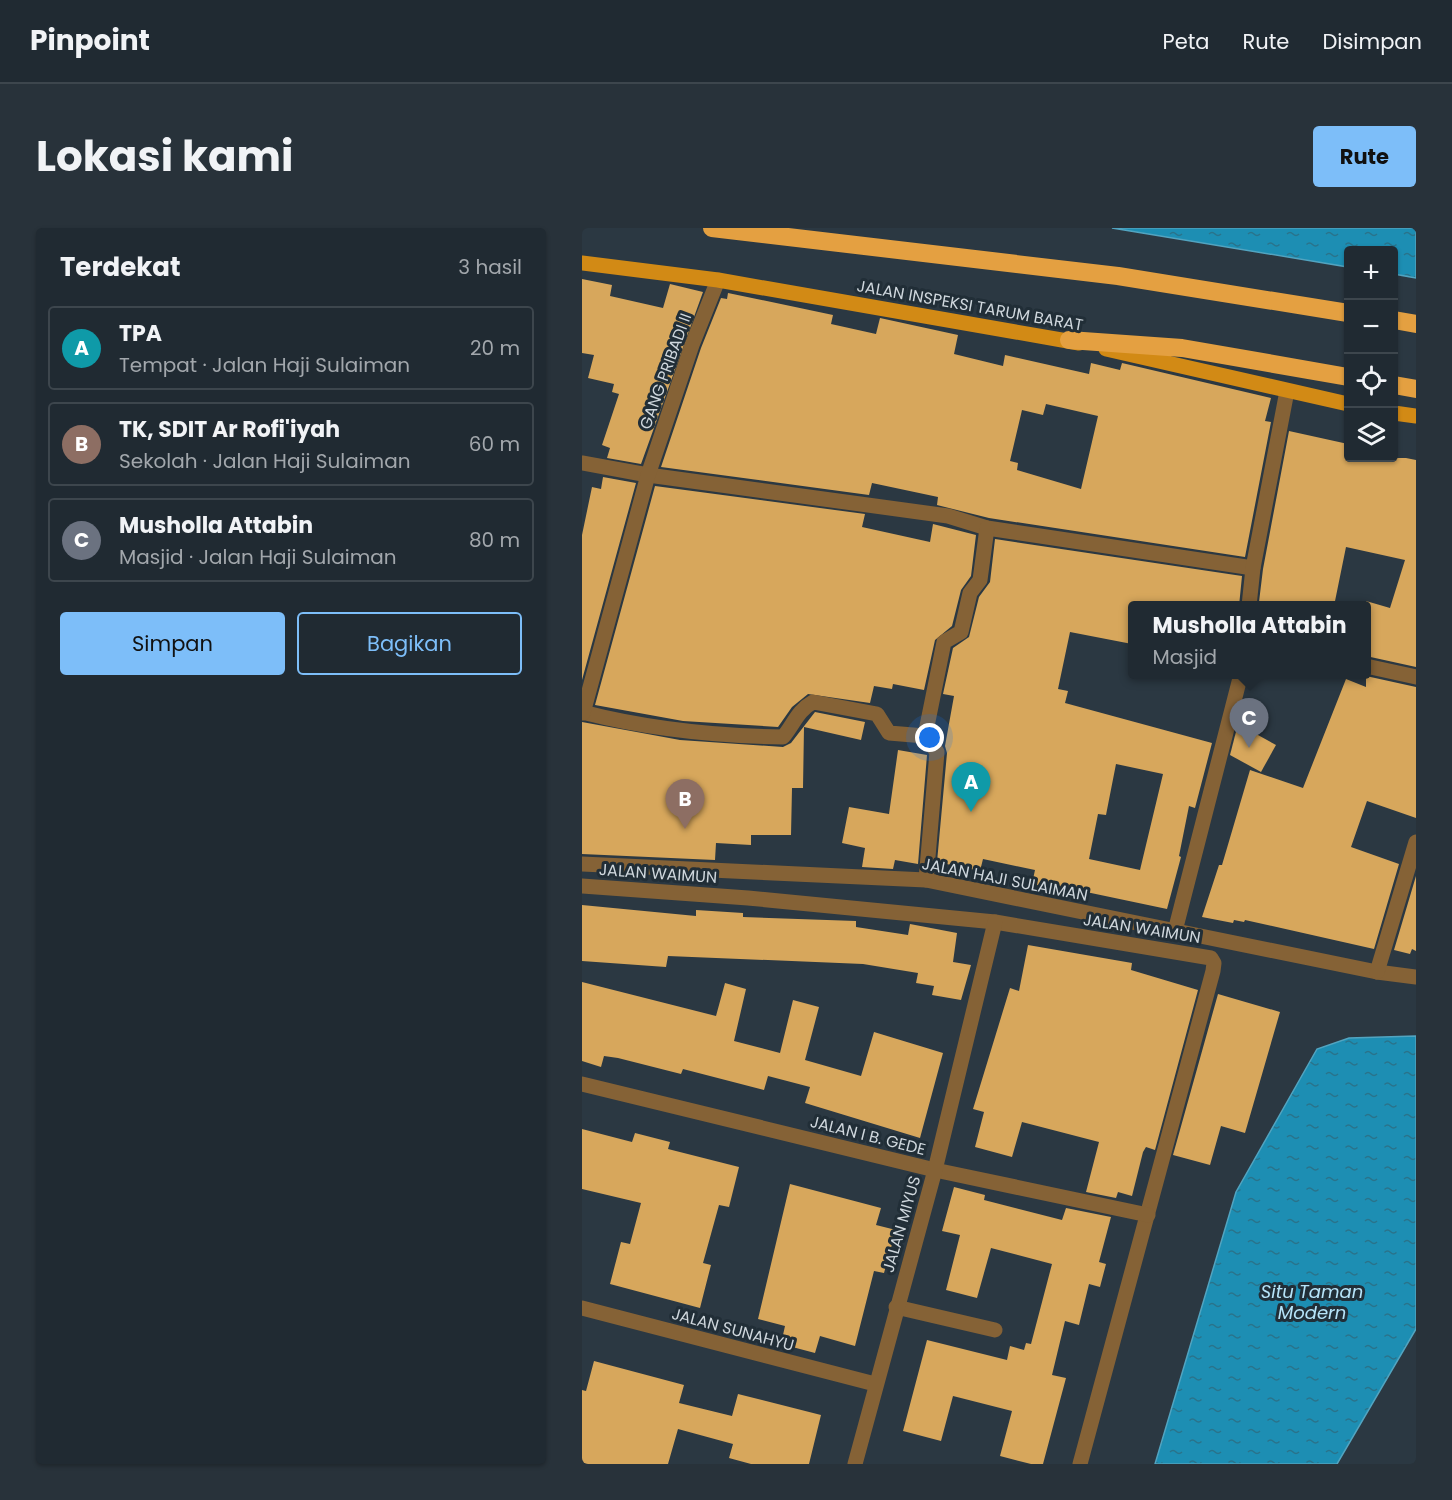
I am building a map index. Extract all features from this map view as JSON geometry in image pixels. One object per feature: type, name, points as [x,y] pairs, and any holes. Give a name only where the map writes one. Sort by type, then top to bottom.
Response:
[{"type":"highway","points":[[712,228],[1118,276],[1344,312]]},
{"type":"highway","points":[[1398,321],[1416,324]]},
{"type":"highway","points":[[1069,340],[1182,348],[1344,376]]},
{"type":"highway","points":[[1398,386],[1416,389]]},
{"type":"main road","name":"JALAN INSPEKSI TARUM BARAT","points":[[582,263],[718,280],[1069,340],[1344,403]]},
{"type":"main road","points":[[1398,414],[1416,416]]},
{"type":"street","name":"GANG PRIBADI II","points":[[583,712],[648,475],[692,345],[718,280]]},
{"type":"street","points":[[1249,601],[1252,568],[1287,391]]},
{"type":"street","points":[[582,463],[648,475],[948,516],[987,528],[1252,568]]},
{"type":"street","points":[[926,880],[937,752],[925,736],[944,642],[961,632],[970,593],[980,580],[987,528]]},
{"type":"street","points":[[1371,667],[1416,676]]},
{"type":"street","points":[[1175,931],[1240,679]]},
{"type":"street","points":[[583,712],[618,723],[663,730],[783,737],[791,728],[795,716],[813,702],[877,714],[889,734],[925,736]]},
{"type":"street","points":[[1377,972],[1416,842]]},
{"type":"street","name":"JALAN HAJI SULAIMAN","points":[[582,864],[926,880],[1377,972],[1416,977]]},
{"type":"street","name":"JALAN WAIMUN","points":[[582,886],[748,898],[994,922],[1213,960],[1213,971],[1080,1464]]},
{"type":"street","name":"JALAN MIYUS","points":[[855,1464],[935,1170],[994,922]]},
{"type":"street","name":"JALAN I B. GEDE","points":[[582,1084],[935,1170],[1148,1215]]},
{"type":"street","points":[[896,1307],[995,1330]]},
{"type":"street","name":"JALAN SUNAHYU","points":[[582,1308],[875,1384]]},
{"type":"water","points":[[1112,228],[1416,228],[1416,278],[1398,275],[1398,246],[1344,246],[1344,266]]},
{"type":"water","name":"Situ Taman Modern","points":[[1416,1036],[1416,1329],[1337,1464],[1155,1464],[1236,1192],[1317,1049],[1349,1038]]},
{"type":"building","points":[[582,279],[612,285],[610,296],[663,308],[670,284],[703,292],[641,464],[607,458],[610,448],[602,445],[619,394],[612,392],[614,384],[588,378],[594,355],[582,353]]},
{"type":"building","points":[[728,293],[833,315],[831,324],[876,334],[880,318],[958,335],[954,354],[1003,366],[1005,355],[1089,374],[1091,363],[1120,370],[1122,363],[1271,398],[1265,421],[1271,422],[1245,557],[989,518],[937,505],[938,497],[872,483],[869,495],[661,467],[701,348],[721,298],[727,299]],"holes":[[[1046,404],[1098,416],[1081,489],[1017,470],[1018,463],[1010,461],[1022,410],[1043,415]]]},
{"type":"building","points":[[1289,431],[1344,443],[1344,462],[1398,462],[1398,458],[1416,460],[1416,667],[1371,657],[1371,602],[1390,608],[1405,560],[1346,547],[1335,601],[1259,601]]},
{"type":"building","points":[[603,477],[636,483],[582,680],[582,535],[592,487],[601,489]]},
{"type":"building","points":[[655,486],[865,514],[862,527],[930,542],[933,524],[976,535],[971,576],[961,590],[952,626],[935,640],[924,690],[893,684],[892,689],[874,686],[870,703],[808,694],[792,707],[778,727],[683,721],[595,705]]},
{"type":"building","points":[[995,539],[1242,576],[1240,601],[1128,601],[1128,643],[1070,632],[1058,689],[1068,691],[1065,703],[1212,743],[1195,808],[1189,806],[1179,856],[1181,857],[1167,909],[1072,889],[1072,892],[1032,884],[1035,870],[983,859],[980,871],[937,862],[947,753],[945,746],[954,696],[943,694],[953,648],[969,637],[979,597],[990,582]],"holes":[[[1116,764],[1163,774],[1140,870],[1089,859],[1098,814],[1106,815]]]},
{"type":"building","points":[[1371,677],[1416,687],[1416,818],[1367,801],[1351,847],[1399,864],[1374,949],[1245,920],[1244,922],[1234,920],[1233,923],[1202,917],[1219,865],[1222,865],[1250,770],[1303,788],[1346,679],[1366,687],[1366,679]]},
{"type":"building","points":[[815,712],[865,722],[861,740],[804,727],[803,788],[792,788],[791,835],[751,835],[751,845],[716,843],[715,860],[582,854],[582,722],[680,740],[783,747],[791,743]]},
{"type":"building","points":[[1238,724],[1276,745],[1261,772],[1230,755]]},
{"type":"building","points":[[898,750],[927,755],[918,864],[895,860],[893,869],[862,867],[865,848],[842,843],[849,807],[889,814]]},
{"type":"building","points":[[1416,876],[1416,951],[1412,949],[1410,954],[1394,950]]},
{"type":"building","points":[[582,905],[696,916],[696,910],[743,913],[743,917],[856,921],[856,927],[908,935],[910,924],[957,933],[953,962],[971,965],[961,1000],[932,995],[934,986],[916,983],[918,973],[863,964],[668,956],[666,967],[582,961]]},
{"type":"building","points":[[1028,945],[1132,963],[1131,970],[1198,990],[1155,1150],[1146,1147],[1143,1152],[1132,1196],[1118,1192],[1116,1198],[1086,1192],[1099,1142],[1022,1122],[1012,1157],[975,1147],[984,1112],[973,1109],[1010,988],[1019,991]]},
{"type":"building","points":[[582,982],[716,1016],[725,983],[746,989],[734,1041],[780,1053],[793,1000],[819,1007],[805,1060],[861,1076],[874,1032],[943,1053],[920,1138],[805,1103],[810,1087],[768,1076],[764,1090],[683,1069],[681,1074],[618,1058],[604,1056],[601,1067],[582,1061]]},
{"type":"building","points":[[1218,994],[1280,1012],[1245,1133],[1221,1126],[1210,1165],[1173,1155]]},
{"type":"building","points":[[582,1129],[632,1142],[635,1133],[670,1142],[668,1149],[739,1167],[729,1207],[719,1205],[703,1263],[711,1265],[700,1308],[610,1284],[621,1242],[630,1244],[641,1203],[582,1189]]},
{"type":"building","points":[[790,1184],[881,1208],[876,1225],[896,1230],[884,1273],[874,1271],[855,1346],[820,1336],[815,1353],[781,1344],[785,1326],[758,1319]]},
{"type":"building","points":[[954,1187],[985,1195],[984,1200],[1062,1220],[1066,1208],[1111,1217],[1099,1262],[1106,1264],[1100,1287],[1089,1284],[1079,1325],[1065,1321],[1052,1375],[1066,1378],[1043,1464],[1031,1464],[1000,1456],[1012,1411],[953,1396],[941,1441],[903,1431],[927,1340],[1007,1360],[1010,1346],[1024,1350],[1026,1343],[1031,1344],[1052,1264],[991,1248],[977,1298],[946,1290],[960,1235],[942,1231]]},
{"type":"building","points":[[594,1361],[684,1385],[679,1403],[732,1416],[738,1394],[821,1415],[809,1464],[751,1464],[729,1458],[733,1444],[678,1429],[668,1464],[582,1464],[582,1390],[586,1391]]},
{"type":"place","name":"Musholla Attabin","points":[[1249,748]]},
{"type":"place","name":"TPA","points":[[971,812]]},
{"type":"place","name":"TK, SDIT Ar Rofi'iyah","points":[[685,829]]}]
